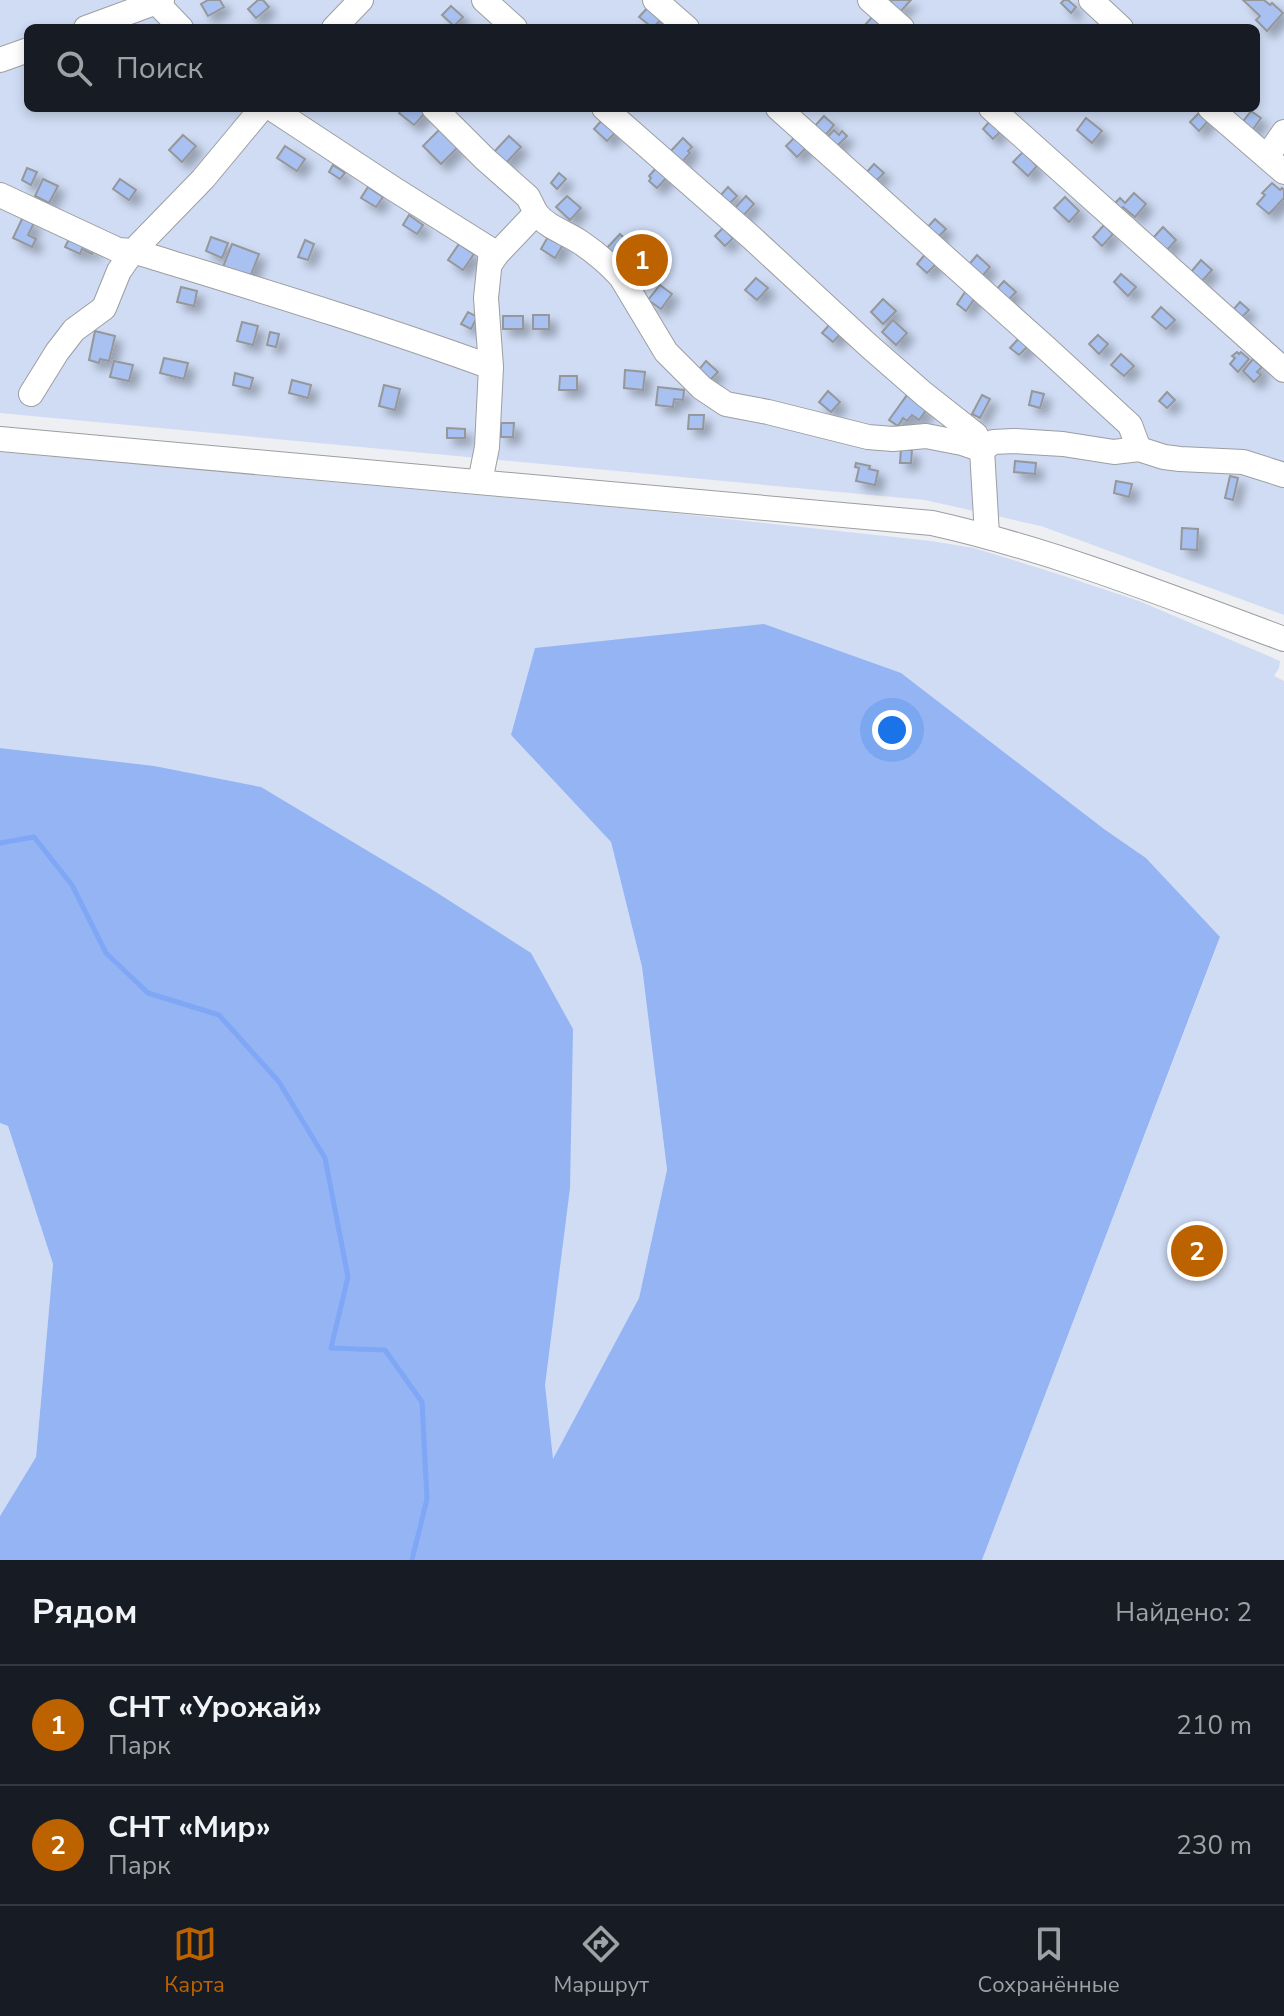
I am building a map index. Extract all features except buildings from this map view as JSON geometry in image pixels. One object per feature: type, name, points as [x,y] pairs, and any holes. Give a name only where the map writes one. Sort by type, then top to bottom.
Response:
[{"type":"street","points":[[338,24],[361,0]]},
{"type":"street","points":[[484,0],[511,24]]},
{"type":"street","points":[[655,0],[682,24]]},
{"type":"street","points":[[870,0],[897,24]]},
{"type":"street","points":[[1091,0],[1117,24]]},
{"type":"street","points":[[97,24],[160,1],[178,24]]},
{"type":"street","points":[[0,60],[24,51]]},
{"type":"street","points":[[31,394],[74,330],[104,308],[119,271],[133,251],[203,179],[259,112]]},
{"type":"street","points":[[277,112],[491,250],[486,298],[491,367],[487,447],[480,482]]},
{"type":"street","points":[[438,112],[528,197],[543,222],[579,241],[621,277],[666,352],[702,388],[726,404],[868,437],[893,439],[926,436],[982,450]]},
{"type":"street","points":[[609,112],[924,394],[976,435],[982,450],[987,535]]},
{"type":"street","points":[[782,112],[1130,425],[1139,449]]},
{"type":"street","points":[[995,112],[1284,370]]},
{"type":"street","points":[[1215,112],[1284,172]]},
{"type":"street","points":[[1263,153],[1273,148],[1284,132]]},
{"type":"street","points":[[0,195],[118,250],[133,251],[394,333],[491,367]]},
{"type":"street","points":[[490,264],[536,213]]},
{"type":"street","points":[[0,439],[932,523],[987,535],[1075,562],[1284,639]]},
{"type":"street","points":[[982,450],[993,442],[1014,441],[1114,452],[1139,449],[1164,457],[1243,462],[1284,475]]},
{"type":"shaded area","points":[[0,0],[136,0],[75,24],[24,24],[24,44],[0,54]]},
{"type":"shaded area","points":[[172,0],[1284,0],[1284,615],[1041,526],[925,500],[0,413],[0,71],[24,62],[24,112],[1260,112],[1260,24],[115,24]]},
{"type":"shaded area","points":[[0,452],[654,511],[974,548],[1139,601],[1280,661],[1274,676],[1284,681],[1284,1560],[982,1560],[1220,938],[1146,858],[1104,829],[511,735],[611,842],[642,967],[667,1171],[639,1298],[611,1351],[575,1496],[42,753],[0,748]]},
{"type":"shaded area","points":[[764,624],[901,673],[1146,858],[1220,937],[982,1560],[0,1560],[0,1516],[36,1457],[53,1264],[8,1126],[0,1123],[0,748],[154,766],[261,787],[531,953],[573,1029],[570,1188],[545,1385],[553,1459],[639,1298],[667,1170],[642,967],[611,842],[511,735],[535,648]]},
{"type":"shaded area","points":[[0,1123],[8,1126],[53,1264],[36,1457],[0,1516]]},
{"type":"waterway","points":[[0,843],[34,837],[72,885],[106,953],[148,993],[219,1015],[279,1082],[325,1158],[348,1277],[331,1348],[385,1350],[422,1402],[427,1499],[412,1560]]},
{"type":"place","name":"СНТ «Урожай»","points":[[642,260]]},
{"type":"place","name":"СНТ «Мир»","points":[[1197,1251]]}]
